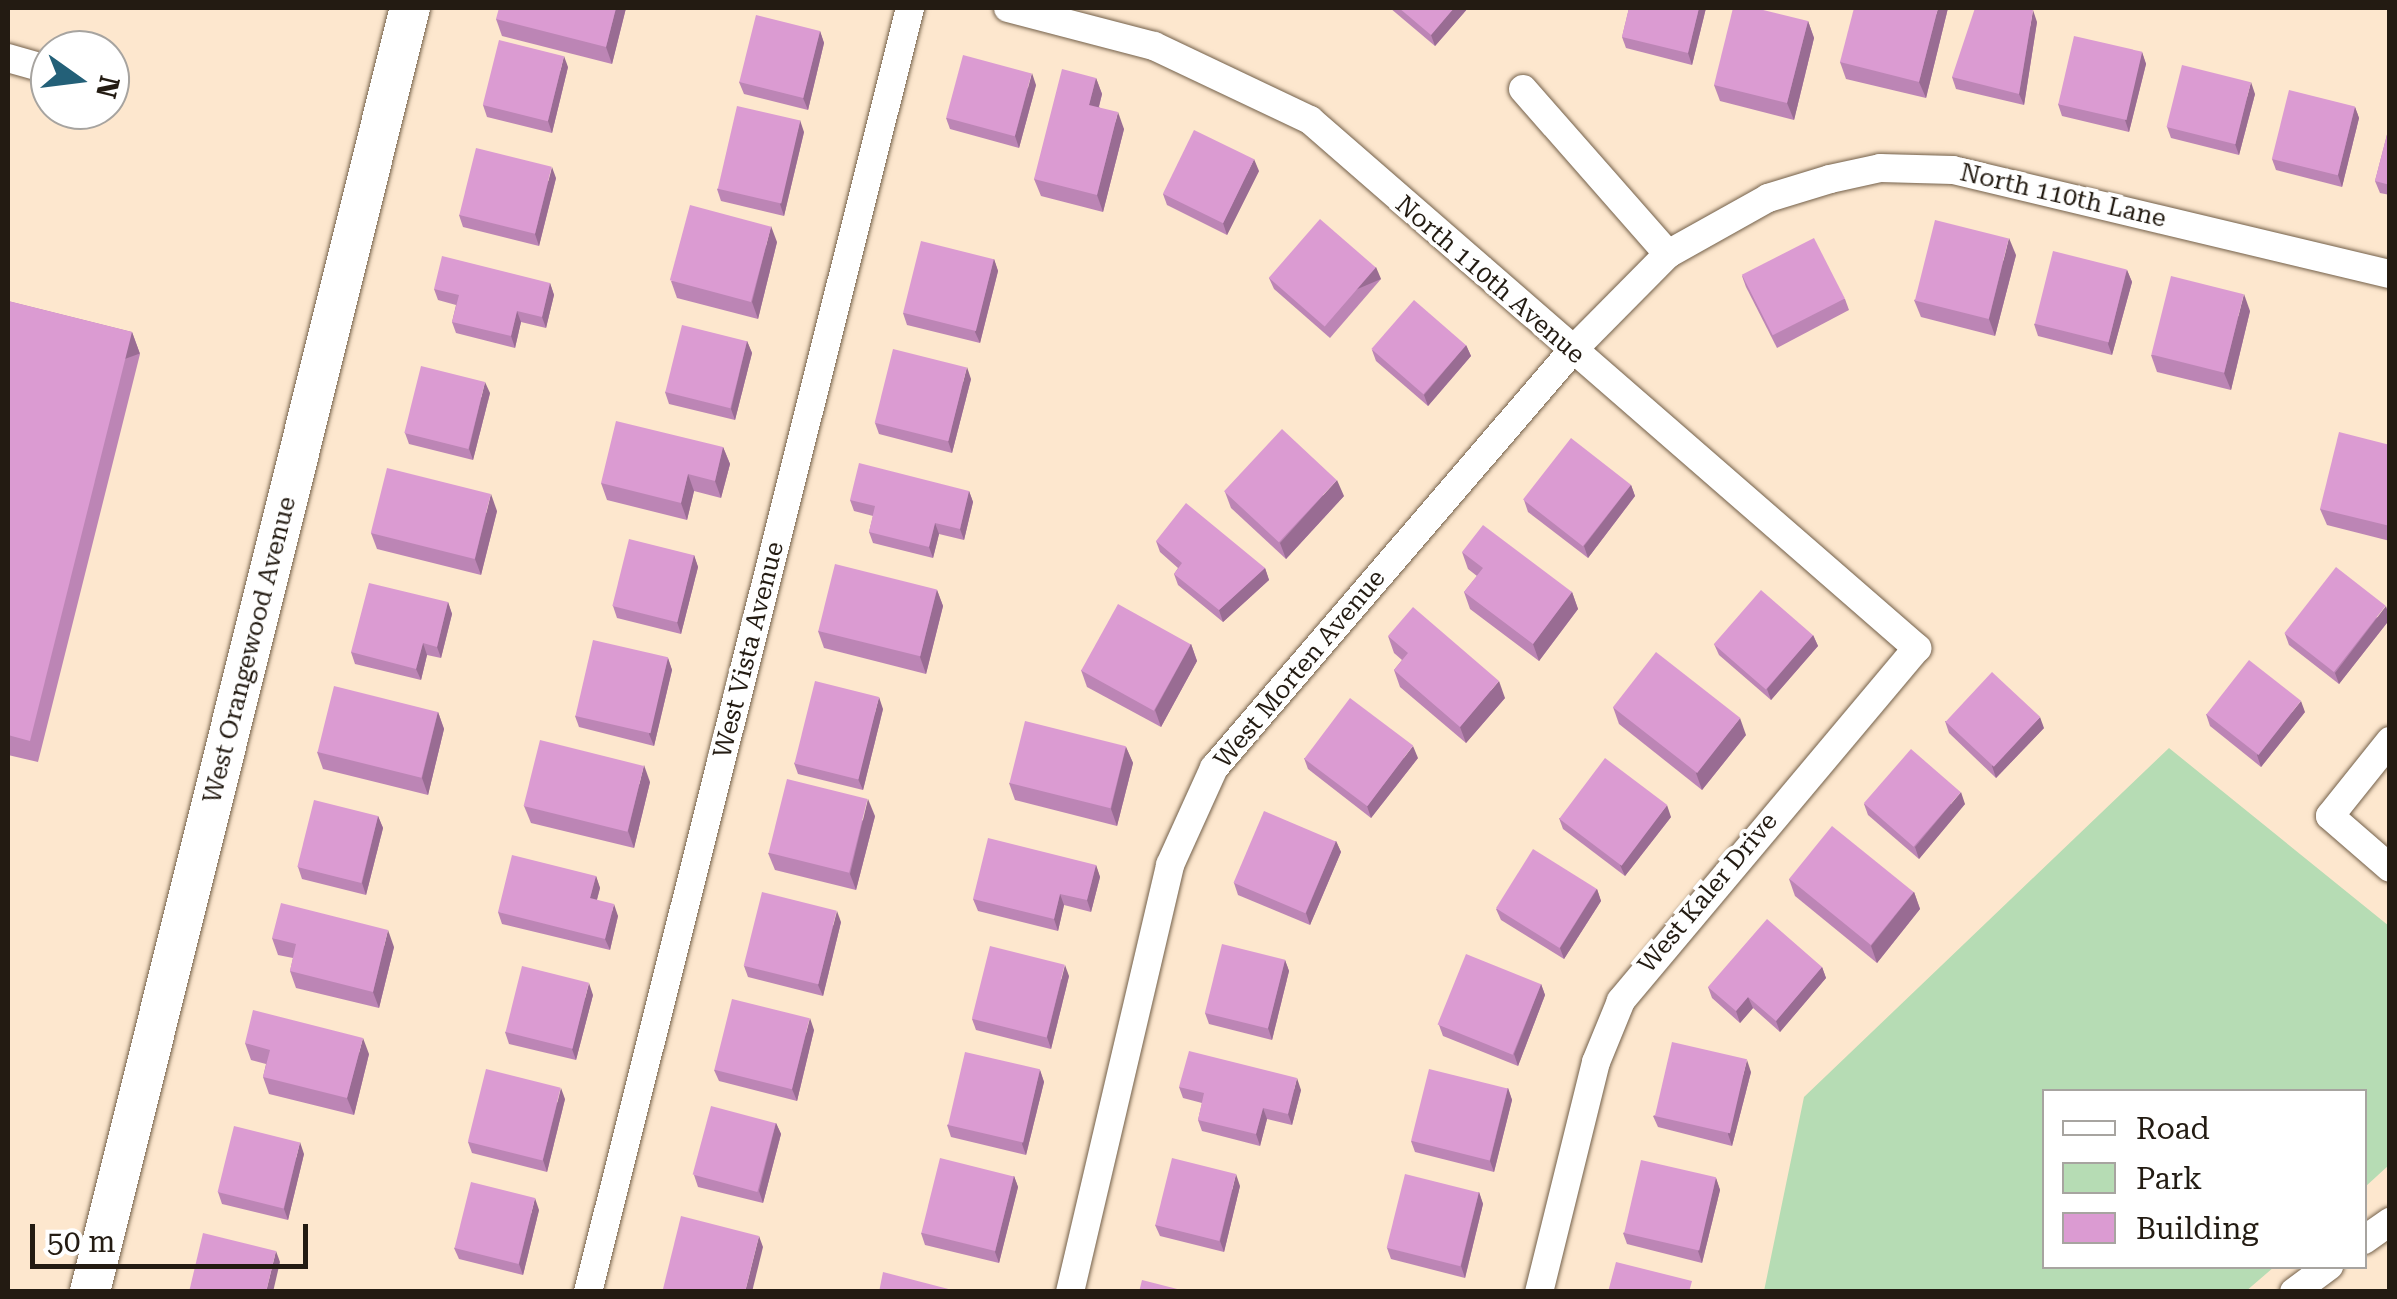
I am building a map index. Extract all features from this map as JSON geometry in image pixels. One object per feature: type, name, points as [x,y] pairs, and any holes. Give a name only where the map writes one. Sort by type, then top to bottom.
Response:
[{"type":"street","name":"West Orangewood Avenue","points":[[90,1292],[410,8]]},
{"type":"street","name":"West Vista Avenue","points":[[588,1292],[910,8]]},
{"type":"street","name":"North 110th Avenue","points":[[1008,8],[1154,46],[1310,120],[1571,352],[1917,648]]},
{"type":"street","points":[[1523,89],[1668,254]]},
{"type":"street","name":"North 110th Lane","points":[[1668,254],[1768,198],[1830,179],[1880,168],[1954,170],[2390,274]]},
{"type":"street","name":"West Morten Avenue","points":[[1070,1292],[1188,815],[1214,768],[1571,352],[1668,254]]},
{"type":"street","name":"West Kaler Drive","points":[[1539,1292],[1596,1062],[1621,1001],[1917,648]]},
{"type":"street","points":[[2390,741],[2330,816],[2390,868]]},
{"type":"street","points":[[2367,1238],[2390,1222]]},
{"type":"street","points":[[2294,1292],[2325,1269]]},
{"type":"green space","points":[[2169,748],[2389,926],[2389,1165],[2367,1185],[2367,1089],[2042,1089],[2042,1269],[2272,1269],[2245,1292],[1764,1291],[1804,1097]]},
{"type":"building","points":[[499,8],[616,8],[606,47],[496,19]]},
{"type":"building","points":[[1399,8],[1454,8],[1431,35]]},
{"type":"building","points":[[1629,8],[1699,8],[1688,53],[1622,37]]},
{"type":"building","points":[[1733,8],[1755,8],[1808,21],[1787,103],[1714,85]]},
{"type":"building","points":[[1854,8],[1938,8],[1919,82],[1840,62]]},
{"type":"building","points":[[1975,8],[2033,10],[2019,94],[1952,77]]},
{"type":"building","points":[[756,15],[820,31],[803,98],[739,82]]},
{"type":"building","points":[[2074,36],[2142,52],[2126,120],[2058,104]]},
{"type":"building","points":[[499,40],[564,56],[548,121],[483,105]]},
{"type":"building","points":[[963,55],[1032,73],[1015,136],[946,118]]},
{"type":"building","points":[[2182,65],[2251,82],[2235,144],[2167,127]]},
{"type":"building","points":[[1062,69],[1096,78],[1089,105],[1118,112],[1097,195],[1034,179]]},
{"type":"building","points":[[2289,90],[2355,106],[2338,175],[2272,159]]},
{"type":"building","points":[[737,106],[800,121],[781,203],[718,189]]},
{"type":"building","points":[[2390,123],[2390,185],[2375,181]]},
{"type":"building","points":[[1194,130],[1254,159],[1223,223],[1163,194]]},
{"type":"building","points":[[476,148],[552,167],[535,234],[459,215]]},
{"type":"building","points":[[690,205],[771,227],[751,302],[670,280]]},
{"type":"building","points":[[1320,219],[1376,268],[1325,326],[1269,278]]},
{"type":"building","points":[[1935,220],[2009,238],[1989,319],[1915,301]]},
{"type":"building","points":[[1814,238],[1845,299],[1773,335],[1742,275]]},
{"type":"building","points":[[921,241],[994,259],[976,331],[903,313]]},
{"type":"building","points":[[2053,251],[2127,269],[2109,342],[2035,324]]},
{"type":"building","points":[[442,256],[550,283],[542,317],[517,311],[511,336],[452,322],[459,295],[434,289]]},
{"type":"building","points":[[2171,276],[2244,294],[2224,373],[2151,355]]},
{"type":"building","points":[[1414,300],[1466,345],[1423,394],[1371,349]]},
{"type":"building","points":[[8,301],[132,332],[30,741],[8,735]]},
{"type":"building","points":[[682,325],[747,341],[730,408],[665,392]]},
{"type":"building","points":[[893,349],[967,367],[948,441],[875,423]]},
{"type":"building","points":[[421,366],[485,382],[468,449],[404,433]]},
{"type":"building","points":[[616,421],[723,447],[715,481],[688,474],[681,503],[601,483]]},
{"type":"building","points":[[1282,429],[1337,480],[1279,542],[1224,491]]},
{"type":"building","points":[[2339,432],[2390,445],[2390,526],[2320,509]]},
{"type":"building","points":[[1571,438],[1631,485],[1583,546],[1523,499]]},
{"type":"building","points":[[859,463],[969,491],[960,529],[935,523],[929,547],[869,532],[875,506],[850,500]]},
{"type":"building","points":[[387,468],[491,494],[475,559],[371,533]]},
{"type":"building","points":[[1186,503],[1265,568],[1219,610],[1174,574],[1182,563],[1156,541]]},
{"type":"building","points":[[1483,525],[1572,592],[1533,644],[1464,592],[1483,568],[1462,552]]},
{"type":"building","points":[[629,539],[694,555],[677,622],[612,606]]},
{"type":"building","points":[[835,564],[937,589],[920,656],[818,631]]},
{"type":"building","points":[[2336,567],[2386,606],[2334,672],[2284,633]]},
{"type":"building","points":[[369,583],[448,602],[437,647],[423,643],[416,669],[351,652]]},
{"type":"building","points":[[1761,590],[1813,635],[1766,690],[1714,644]]},
{"type":"building","points":[[1118,604],[1191,644],[1154,711],[1081,670]]},
{"type":"building","points":[[1413,607],[1499,681],[1460,727],[1394,670],[1408,653],[1388,636]]},
{"type":"building","points":[[593,640],[668,657],[650,733],[575,716]]},
{"type":"building","points":[[1656,652],[1740,718],[1697,773],[1613,707]]},
{"type":"building","points":[[2249,660],[2301,701],[2259,755],[2207,714]]},
{"type":"building","points":[[1992,672],[2040,717],[1994,767],[1946,722]]},
{"type":"building","points":[[815,681],[879,697],[858,779],[794,763]]},
{"type":"building","points":[[334,686],[438,712],[421,778],[318,752]]},
{"type":"building","points":[[1350,698],[1413,746],[1367,806],[1304,759]]},
{"type":"building","points":[[1025,721],[1126,746],[1110,808],[1010,783]]},
{"type":"building","points":[[540,740],[644,766],[627,832],[524,806]]},
{"type":"building","points":[[1911,749],[1961,792],[1914,847],[1864,803]]},
{"type":"building","points":[[1605,758],[1667,805],[1622,866],[1559,819]]},
{"type":"building","points":[[787,779],[868,799],[849,873],[769,853]]},
{"type":"building","points":[[314,800],[378,816],[361,883],[297,867]]},
{"type":"building","points":[[1264,811],[1336,841],[1305,913],[1234,883]]},
{"type":"building","points":[[1832,826],[1914,892],[1871,945],[1789,879]]},
{"type":"building","points":[[988,838],[1096,865],[1087,900],[1060,894],[1054,919],[973,899]]},
{"type":"building","points":[[1533,849],[1597,889],[1560,948],[1496,908]]},
{"type":"building","points":[[512,855],[596,876],[590,898],[614,904],[605,939],[498,912]]},
{"type":"building","points":[[762,892],[837,911],[818,984],[744,966]]},
{"type":"building","points":[[281,903],[388,930],[373,992],[290,971],[296,944],[272,938]]},
{"type":"building","points":[[1767,919],[1822,967],[1776,1021],[1748,997],[1736,1011],[1708,987]]},
{"type":"building","points":[[1222,944],[1285,960],[1268,1029],[1205,1013]]},
{"type":"building","points":[[990,946],[1065,965],[1047,1037],[972,1019]]},
{"type":"building","points":[[1466,954],[1541,984],[1513,1055],[1438,1024]]},
{"type":"building","points":[[522,966],[589,983],[572,1049],[506,1032]]},
{"type":"building","points":[[732,999],[810,1018],[792,1089],[714,1070]]},
{"type":"building","points":[[253,1010],[363,1038],[347,1098],[263,1077],[270,1050],[245,1043]]},
{"type":"building","points":[[1672,1042],[1747,1059],[1730,1133],[1655,1116]]},
{"type":"building","points":[[1189,1051],[1297,1078],[1288,1114],[1263,1108],[1256,1134],[1198,1120],[1204,1093],[1179,1087]]},
{"type":"building","points":[[965,1052],[1040,1069],[1023,1142],[948,1125]]},
{"type":"building","points":[[486,1069],[561,1088],[543,1160],[468,1142]]},
{"type":"building","points":[[1429,1069],[1508,1089],[1490,1160],[1411,1141]]},
{"type":"building","points":[[711,1106],[776,1123],[757,1192],[693,1175]]},
{"type":"building","points":[[234,1126],[300,1142],[284,1208],[218,1192]]},
{"type":"building","points":[[940,1158],[1014,1176],[995,1251],[921,1233]]},
{"type":"building","points":[[1172,1158],[1236,1174],[1219,1241],[1155,1225]]},
{"type":"building","points":[[1641,1160],[1716,1177],[1699,1250],[1624,1233]]},
{"type":"building","points":[[1405,1174],[1479,1192],[1460,1266],[1387,1248]]},
{"type":"building","points":[[471,1182],[535,1198],[519,1264],[455,1248]]},
{"type":"building","points":[[681,1216],[759,1236],[745,1292],[663,1289]]},
{"type":"building","points":[[203,1233],[276,1251],[266,1292],[189,1292]]},
{"type":"building","points":[[1616,1262],[1692,1281],[1689,1292],[1608,1292]]},
{"type":"building","points":[[883,1272],[960,1292],[879,1292]]},
{"type":"building","points":[[1142,1280],[1189,1292],[1139,1292]]}]
